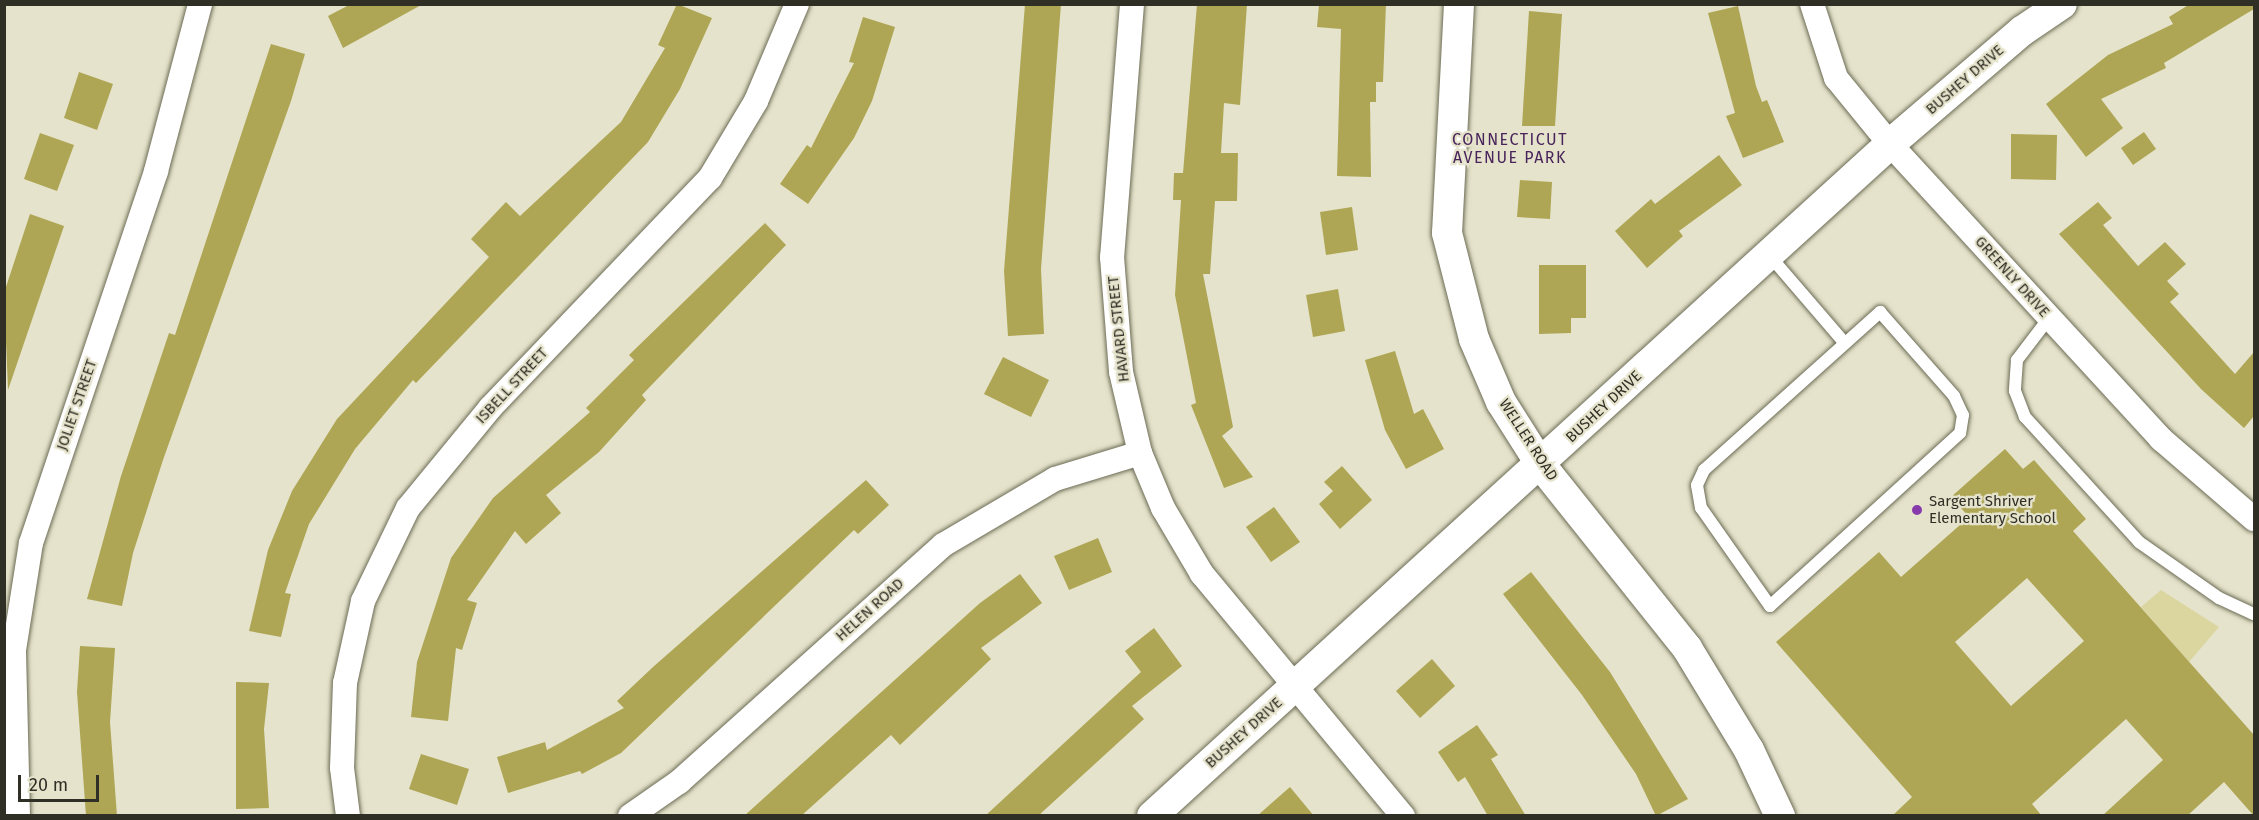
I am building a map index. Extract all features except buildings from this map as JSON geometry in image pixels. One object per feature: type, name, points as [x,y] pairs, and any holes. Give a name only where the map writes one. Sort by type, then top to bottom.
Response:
[{"type":"street","name":"JOLIET STREET","points":[[18,816],[14,650],[31,543],[156,171],[200,4]]},
{"type":"street","name":"ISBELL STREET","points":[[348,816],[342,768],[345,683],[363,601],[408,508],[490,408],[710,178],[756,101],[797,4]]},
{"type":"street","name":"HAVARD STREET","points":[[1132,4],[1112,257],[1121,372],[1140,453],[1163,508],[1202,574],[1294,689],[1403,816]]},
{"type":"street","name":"WELLER ROAD","points":[[1459,4],[1448,233],[1474,339],[1501,402],[1541,465],[1687,648],[1749,750],[1780,816]]},
{"type":"street","name":"GREENLY DRIVE","points":[[1812,4],[1836,78],[1890,144],[2161,440],[2254,519]]},
{"type":"street","name":"BUSHEY DRIVE","points":[[1152,816],[1541,465],[1890,144],[2022,31],[2062,4]]},
{"type":"street","name":"HELEN ROAD","points":[[630,816],[679,782],[943,545],[1055,479],[1140,453]]},
{"type":"lane","points":[[1769,255],[1843,341]]},
{"type":"lane","points":[[1881,312],[1954,396],[1963,415],[1960,433],[1770,606],[1701,507],[1697,485],[1704,470],[1843,341],[1881,312]]},
{"type":"lane","points":[[2049,318],[2017,360],[2015,391],[2025,417],[2139,542],[2219,598],[2254,614]]},
{"type":"shaded area","points":[[2161,590],[2219,627],[2189,662],[2141,607]]},
{"type":"place","name":"Sargent Shriver Elementary School","points":[[1917,510]]},
{"type":"district","name":"CONNECTICUT AVENUE PARK","points":[[1510,149]]}]
